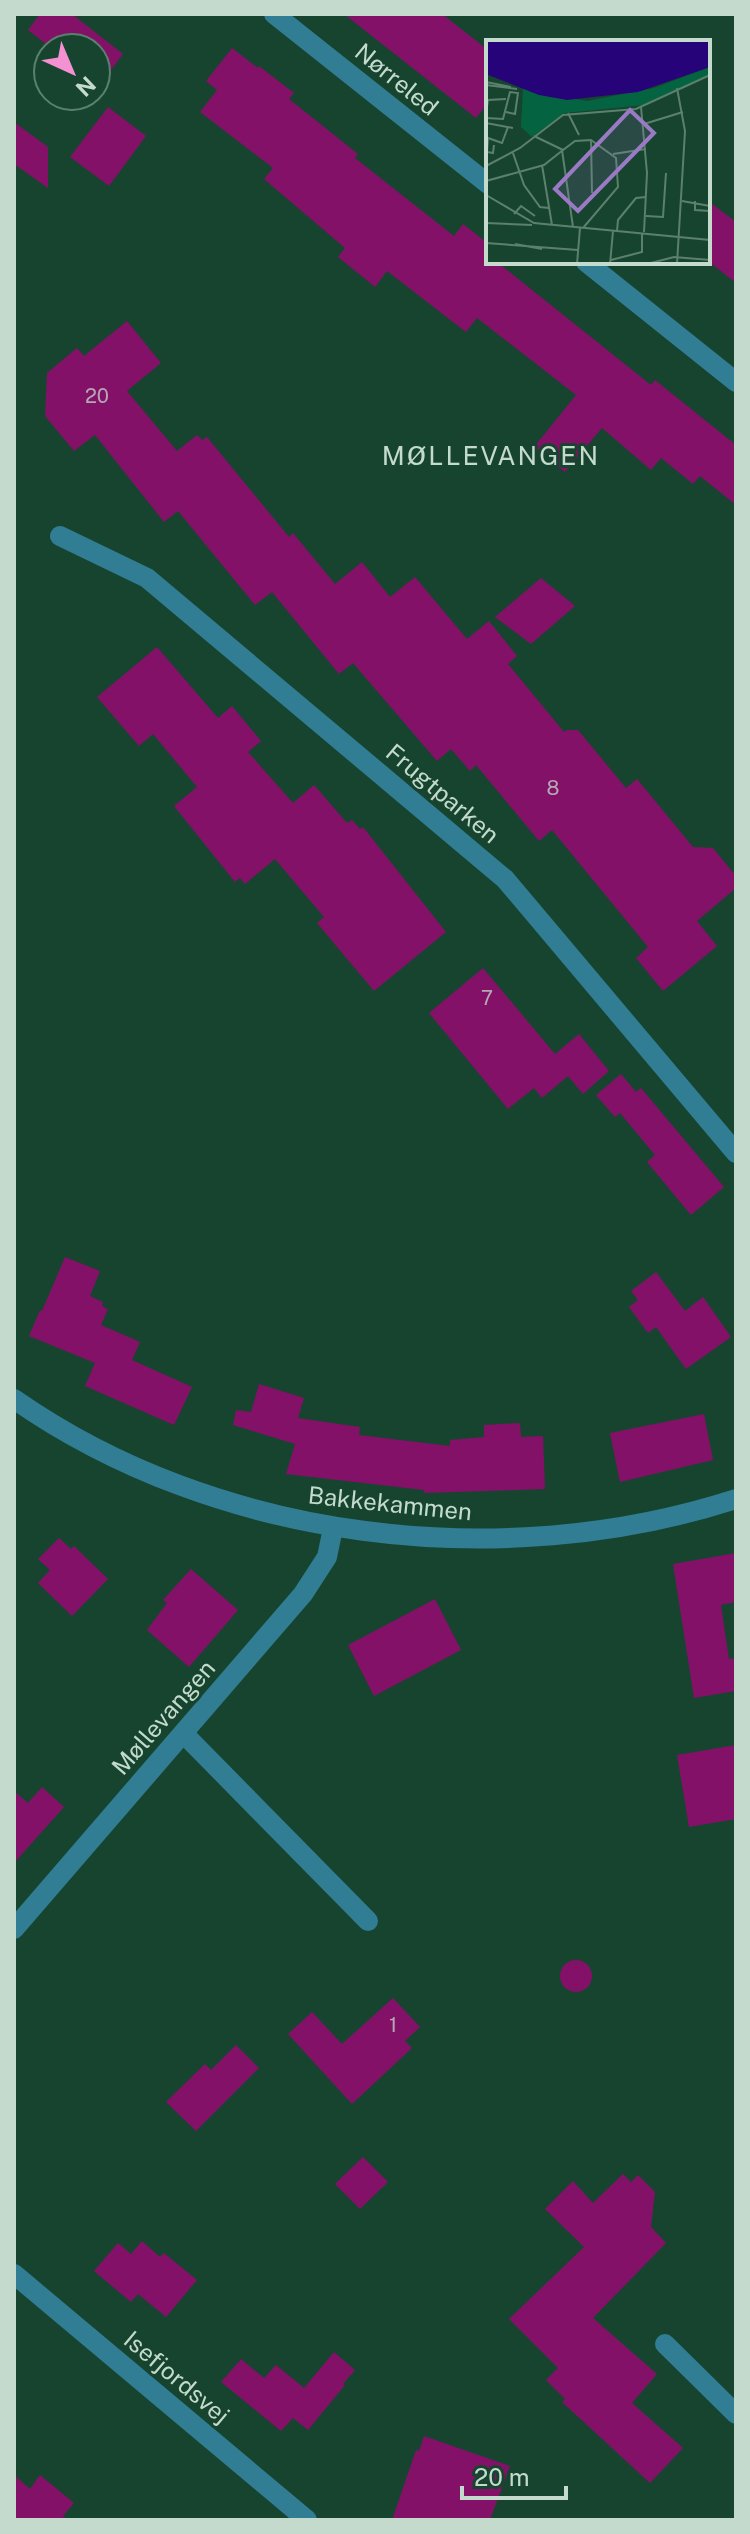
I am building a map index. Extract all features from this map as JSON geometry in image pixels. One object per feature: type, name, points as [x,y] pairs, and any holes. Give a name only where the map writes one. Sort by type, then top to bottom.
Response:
[{"type":"street","name":"Nørreled","points":[[274,14],[486,182]]},
{"type":"street","points":[[588,264],[736,382]]},
{"type":"street","name":"Frugtparken","points":[[60,536],[147,578],[505,879],[736,1153]]},
{"type":"street","name":"Bakkekammen","points":[[14,1399],[55,1425],[137,1468],[231,1502],[333,1528],[440,1538],[525,1538],[593,1532],[644,1523],[736,1499]]},
{"type":"street","name":"Møllevangen","points":[[14,1929],[184,1734],[314,1578],[327,1557],[333,1528]]},
{"type":"street","points":[[184,1734],[368,1921]]},
{"type":"street","name":"Isefjordsvej","points":[[14,2274],[307,2520]]},
{"type":"street","points":[[665,2344],[736,2414]]},
{"type":"building","points":[[40,14],[72,14],[95,32],[32,33],[28,30]]},
{"type":"building","points":[[344,14],[442,14],[486,48],[486,106],[476,118]]},
{"type":"building","points":[[112,45],[123,54],[112,69]]},
{"type":"building","points":[[232,48],[294,93],[289,99],[358,154],[355,158],[454,236],[463,224],[486,242],[483,247],[486,249],[486,264],[502,264],[651,385],[655,380],[736,445],[736,505],[700,476],[693,484],[661,458],[651,470],[602,428],[565,472],[534,447],[576,395],[477,318],[466,332],[387,271],[375,287],[338,257],[345,248],[264,179],[273,168],[200,112],[217,90],[206,81]]},
{"type":"building","points":[[112,110],[146,136],[109,186],[70,157],[104,112]]},
{"type":"building","points":[[14,122],[48,147],[48,188],[14,164]]},
{"type":"building","points":[[710,202],[736,222],[736,283],[710,263]]},
{"type":"building","points":[[127,321],[161,363],[127,391],[177,451],[197,435],[202,440],[207,437],[289,537],[293,533],[335,584],[362,562],[390,597],[415,577],[467,639],[489,621],[517,656],[508,664],[564,732],[578,730],[626,788],[637,779],[693,847],[713,848],[736,876],[736,888],[697,921],[717,946],[663,991],[636,958],[648,947],[552,830],[539,841],[476,765],[470,771],[451,749],[437,761],[353,663],[339,674],[272,592],[255,605],[178,511],[164,522],[95,435],[74,451],[45,416],[47,373],[77,348],[84,356]]},
{"type":"building","points":[[541,578],[575,606],[531,644],[495,617]]},
{"type":"building","points":[[157,647],[218,718],[232,706],[261,741],[248,752],[293,803],[314,785],[347,823],[352,820],[360,829],[363,827],[446,932],[374,991],[317,923],[324,917],[275,859],[245,884],[240,878],[235,882],[174,806],[197,787],[153,734],[139,746],[97,697]]},
{"type":"building","points":[[483,968],[555,1054],[579,1034],[609,1071],[583,1094],[568,1076],[542,1098],[534,1088],[508,1109],[429,1013]]},
{"type":"building","points":[[621,1074],[636,1092],[641,1088],[724,1187],[691,1215],[647,1162],[655,1155],[620,1113],[615,1117],[596,1095]]},
{"type":"building","points":[[65,1257],[100,1271],[90,1296],[103,1302],[102,1306],[108,1309],[101,1325],[140,1342],[132,1360],[192,1387],[174,1425],[85,1386],[95,1363],[29,1336]]},
{"type":"building","points":[[656,1272],[685,1311],[703,1297],[731,1337],[686,1369],[656,1327],[648,1333],[629,1307],[638,1300],[631,1291]]},
{"type":"building","points":[[259,1384],[304,1398],[298,1418],[360,1427],[359,1435],[450,1446],[450,1440],[484,1437],[484,1425],[520,1423],[521,1437],[543,1436],[545,1489],[424,1493],[424,1490],[286,1474],[295,1444],[233,1425],[236,1410],[251,1412]]},
{"type":"building","points":[[704,1414],[713,1460],[620,1482],[610,1433]]},
{"type":"building","points":[[59,1538],[71,1549],[74,1546],[108,1579],[72,1616],[38,1583],[50,1570],[38,1559]]},
{"type":"building","points":[[736,1553],[736,1602],[721,1605],[729,1659],[736,1658],[736,1691],[694,1698],[673,1564]]},
{"type":"building","points":[[191,1569],[238,1610],[189,1667],[147,1630],[167,1603],[163,1600]]},
{"type":"building","points":[[435,1599],[461,1650],[374,1696],[348,1645]]},
{"type":"building","points":[[736,1745],[736,1819],[689,1827],[677,1755]]},
{"type":"building","points":[[42,1787],[64,1807],[14,1863],[14,1791],[28,1803]]},
{"type":"building","points":[[576,1960],[588,1964],[592,1976],[588,1988],[576,1992],[564,1988],[560,1976],[564,1964]]},
{"type":"building","points":[[393,1998],[420,2027],[405,2041],[412,2048],[352,2104],[288,2034],[312,2012],[342,2044]]},
{"type":"building","points":[[236,2045],[259,2068],[196,2131],[166,2102],[205,2064],[211,2070]]},
{"type":"building","points":[[363,2157],[388,2182],[360,2209],[335,2184]]},
{"type":"building","points":[[623,2174],[631,2182],[638,2175],[655,2192],[651,2227],[666,2243],[593,2318],[657,2374],[632,2403],[683,2448],[650,2483],[562,2402],[565,2399],[546,2380],[558,2368],[509,2319],[584,2247],[545,2209],[573,2181],[593,2203]]},
{"type":"building","points":[[142,2241],[160,2257],[164,2253],[197,2280],[166,2317],[138,2294],[131,2302],[94,2271],[118,2243],[131,2254]]},
{"type":"building","points":[[334,2352],[355,2370],[308,2430],[293,2418],[281,2431],[221,2382],[241,2359],[264,2378],[276,2365],[304,2388]]},
{"type":"building","points":[[424,2436],[510,2466],[490,2520],[392,2520],[416,2450],[419,2451]]},
{"type":"building","points":[[14,2475],[30,2489],[40,2475],[74,2503],[63,2516],[68,2520],[14,2520]]},
{"type":"district","name":"MØLLEVANGEN","points":[[491,455]]}]
